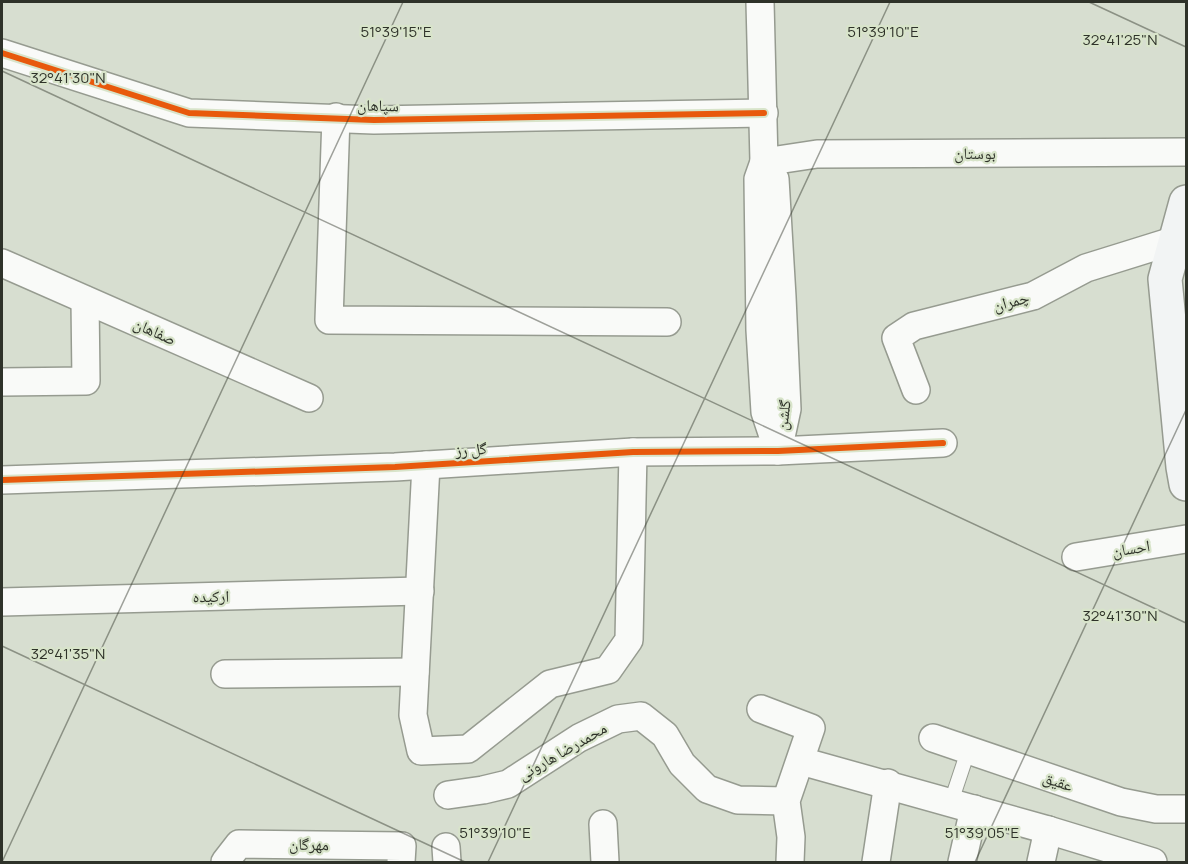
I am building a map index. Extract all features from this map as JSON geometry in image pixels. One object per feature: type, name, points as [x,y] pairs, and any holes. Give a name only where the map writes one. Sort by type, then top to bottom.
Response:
[{"type":"street","name":"گلشن","points":[[760,2],[764,162],[775,179],[787,410],[778,450]]},
{"type":"street","name":"سپاهان","points":[[2,53],[189,113],[374,120],[764,112]]},
{"type":"street","name":"سپاهان","points":[[336,117],[329,320],[667,322]]},
{"type":"street","name":"بوستان","points":[[764,162],[817,154],[1186,152]]},
{"type":"street","points":[[1185,473],[1176,240],[1186,202]]},
{"type":"street","name":"چمران","points":[[916,390],[896,338],[914,326],[1034,296],[1086,267],[1176,240]]},
{"type":"street","name":"صفاهان","points":[[2,263],[309,398]]},
{"type":"street","points":[[2,382],[86,381],[85,300]]},
{"type":"street","name":"گل رز","points":[[2,480],[426,465],[633,452],[778,450],[943,443]]},
{"type":"street","points":[[426,465],[413,715],[421,751],[468,749],[550,684],[608,670],[629,640],[633,452]]},
{"type":"street","name":"احسان","points":[[1076,557],[1186,539]]},
{"type":"street","name":"ارکیده","points":[[2,602],[420,591]]},
{"type":"street","points":[[225,674],[415,672]]},
{"type":"street","points":[[761,709],[811,728],[786,801],[791,837],[790,862]]},
{"type":"street","name":"محمدرضا هارونی","points":[[448,795],[508,784],[579,738],[618,719],[641,716],[665,735],[682,764],[707,789],[738,800],[786,801]]},
{"type":"street","name":"عقیق","points":[[933,738],[1120,802],[1156,809],[1186,809]]},
{"type":"street","points":[[801,761],[888,783],[1048,830],[1137,860]]},
{"type":"street","points":[[876,862],[888,783]]},
{"type":"street","points":[[962,806],[962,862]]},
{"type":"street","points":[[603,824],[605,862]]},
{"type":"street","points":[[1041,862],[1048,830]]},
{"type":"street","name":"مهرگان","points":[[225,862],[239,844],[402,854]]},
{"type":"lane","points":[[962,806],[968,751]]},
{"type":"cycle path","points":[[2,53],[189,113],[374,120],[764,113]]},
{"type":"cycle path","points":[[2,480],[395,467],[633,452],[778,451],[943,443]]}]
